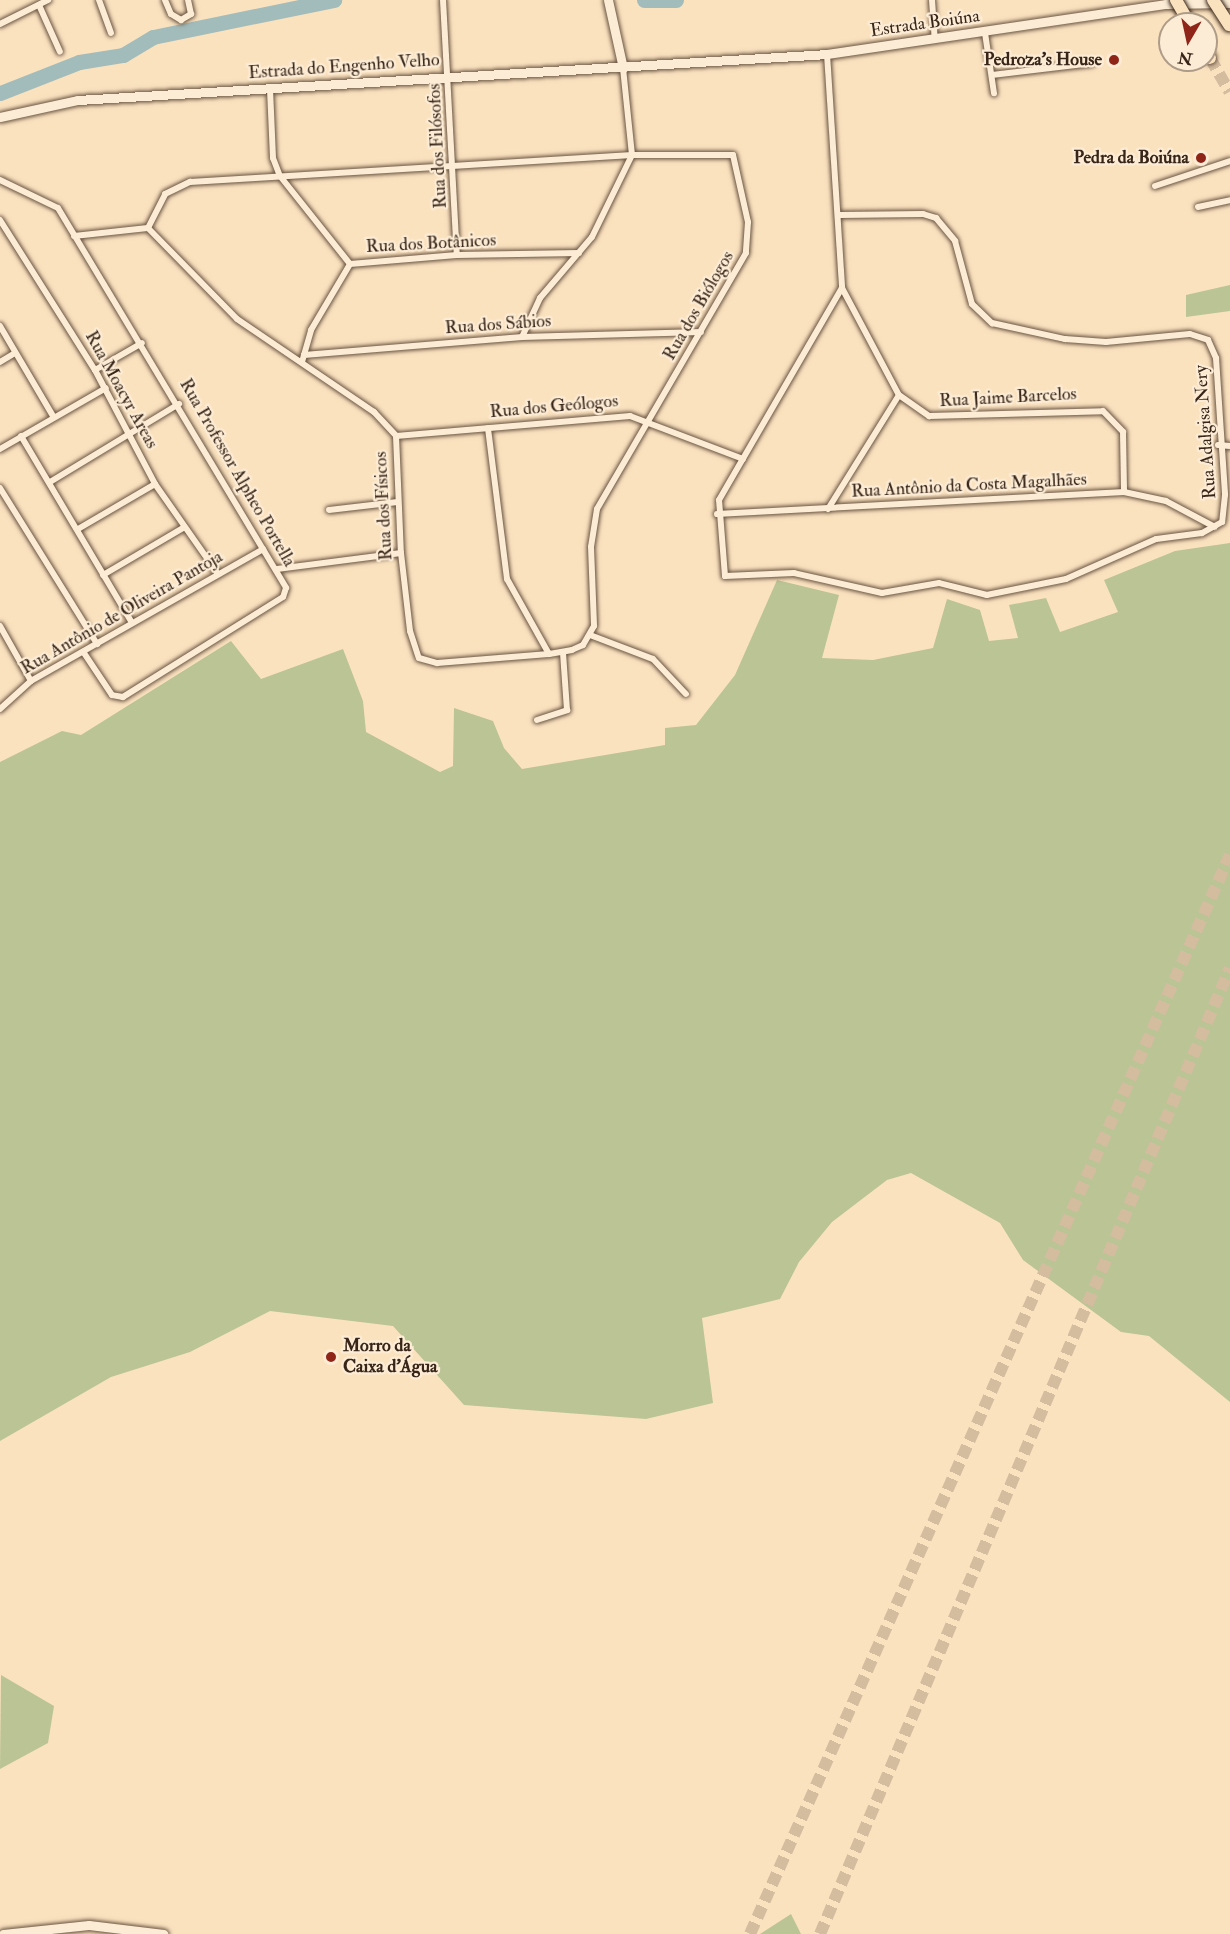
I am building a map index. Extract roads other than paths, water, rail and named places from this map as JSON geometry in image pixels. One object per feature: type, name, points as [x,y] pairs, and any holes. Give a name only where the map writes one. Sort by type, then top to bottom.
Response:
[{"type":"highway","points":[[1213,0],[1230,26]]},
{"type":"street","points":[[0,24],[48,0]]},
{"type":"street","points":[[99,0],[111,33]]},
{"type":"street","points":[[165,0],[171,14],[181,20],[191,14],[188,0]]},
{"type":"street","name":"Rua dos Filósofos","points":[[442,0],[450,76],[457,255]]},
{"type":"street","points":[[522,337],[540,298],[579,253],[632,155],[622,68],[608,0]]},
{"type":"street","points":[[932,0],[935,39]]},
{"type":"street","name":"Estrada Boiúna","points":[[622,68],[827,54],[985,33],[1166,4],[1230,3]]},
{"type":"street","points":[[39,5],[60,52]]},
{"type":"street","points":[[985,33],[994,93]]},
{"type":"street","name":"Rua Jaime Barcelos","points":[[827,54],[840,215],[842,288],[899,395],[929,416],[1103,411],[1123,432],[1124,492]]},
{"type":"street","points":[[992,75],[1092,63]]},
{"type":"street","name":"Estrada do Engenho Velho","points":[[0,117],[78,100],[450,76],[622,68]]},
{"type":"street","points":[[270,89],[273,158],[280,176],[350,264]]},
{"type":"street","name":"Rua dos Biólogos","points":[[148,228],[160,201],[176,186],[280,176],[455,169],[632,155],[717,151],[737,160],[748,243],[650,422],[597,509],[591,547],[596,608],[590,635]]},
{"type":"street","points":[[1155,186],[1230,161]]},
{"type":"street","name":"Rua Professor Alpheo Portella","points":[[0,180],[49,200],[142,343],[277,569],[286,588],[283,597],[123,697],[112,695],[84,653]]},
{"type":"street","points":[[1198,207],[1230,200]]},
{"type":"street","name":"Rua Adalgisa Nery","points":[[840,215],[923,214],[936,218],[955,241],[972,304],[992,323],[1065,339],[1107,342],[1190,334],[1208,340],[1216,358],[1218,445],[1226,514],[1215,527]]},
{"type":"street","name":"Rua Moacyr Areas","points":[[0,219],[106,388],[155,484],[183,528],[218,574]]},
{"type":"street","points":[[74,237],[148,228]]},
{"type":"street","name":"Rua dos Físicos","points":[[148,228],[237,319],[303,358],[374,412],[396,436],[401,553],[410,631],[419,658],[437,663],[549,654]]},
{"type":"street","name":"Rua dos Botânicos","points":[[303,358],[311,330],[350,264],[457,255],[579,253]]},
{"type":"street","points":[[842,288],[743,459],[717,514],[725,576],[794,573],[882,593],[939,583],[998,593],[1066,579],[1156,539],[1215,527]]},
{"type":"street","points":[[0,326],[53,416]]},
{"type":"street","name":"Rua dos Sábios","points":[[303,358],[522,337],[701,332]]},
{"type":"street","points":[[95,370],[142,343]]},
{"type":"street","points":[[0,362],[15,353]]},
{"type":"street","points":[[0,449],[53,416],[106,388]]},
{"type":"street","points":[[828,509],[899,395]]},
{"type":"street","points":[[50,482],[179,404]]},
{"type":"street","name":"Rua dos Geólogos","points":[[396,436],[622,416],[650,422],[743,459]]},
{"type":"street","points":[[488,428],[507,579],[549,654],[563,653],[583,645],[590,635],[653,659],[686,694]]},
{"type":"street","points":[[21,436],[132,623]]},
{"type":"street","points":[[1218,445],[1230,446]]},
{"type":"street","points":[[78,529],[155,484]]},
{"type":"street","points":[[0,488],[97,644]]},
{"type":"street","name":"Rua Antônio da Costa Magalhães","points":[[717,514],[1124,492],[1166,501],[1215,527]]},
{"type":"street","points":[[330,510],[398,502]]},
{"type":"street","points":[[103,575],[183,528]]},
{"type":"street","name":"Rua Antônio de Oliveira Pantoja","points":[[0,709],[31,681],[84,653],[132,623],[263,549]]},
{"type":"street","points":[[277,569],[401,553]]},
{"type":"street","points":[[0,626],[31,681]]},
{"type":"street","points":[[537,720],[567,710],[563,653]]},
{"type":"street","points":[[3,1934],[89,1926],[163,1934]]},
{"type":"waterway","points":[[0,93],[79,62],[123,55],[153,37],[334,0]]},
{"type":"waterway","points":[[644,0],[676,0]]},
{"type":"tunnel","points":[[1218,72],[1230,92]]},
{"type":"tunnel","points":[[750,1934],[1230,855]]},
{"type":"tunnel","points":[[820,1934],[1230,968]]},
{"type":"place","name":"Pedroza's House","points":[[1114,60]]},
{"type":"place","name":"Pedra da Boiúna","points":[[1201,158]]},
{"type":"place","name":"Morro da Caixa d'Água","points":[[331,1357]]}]
